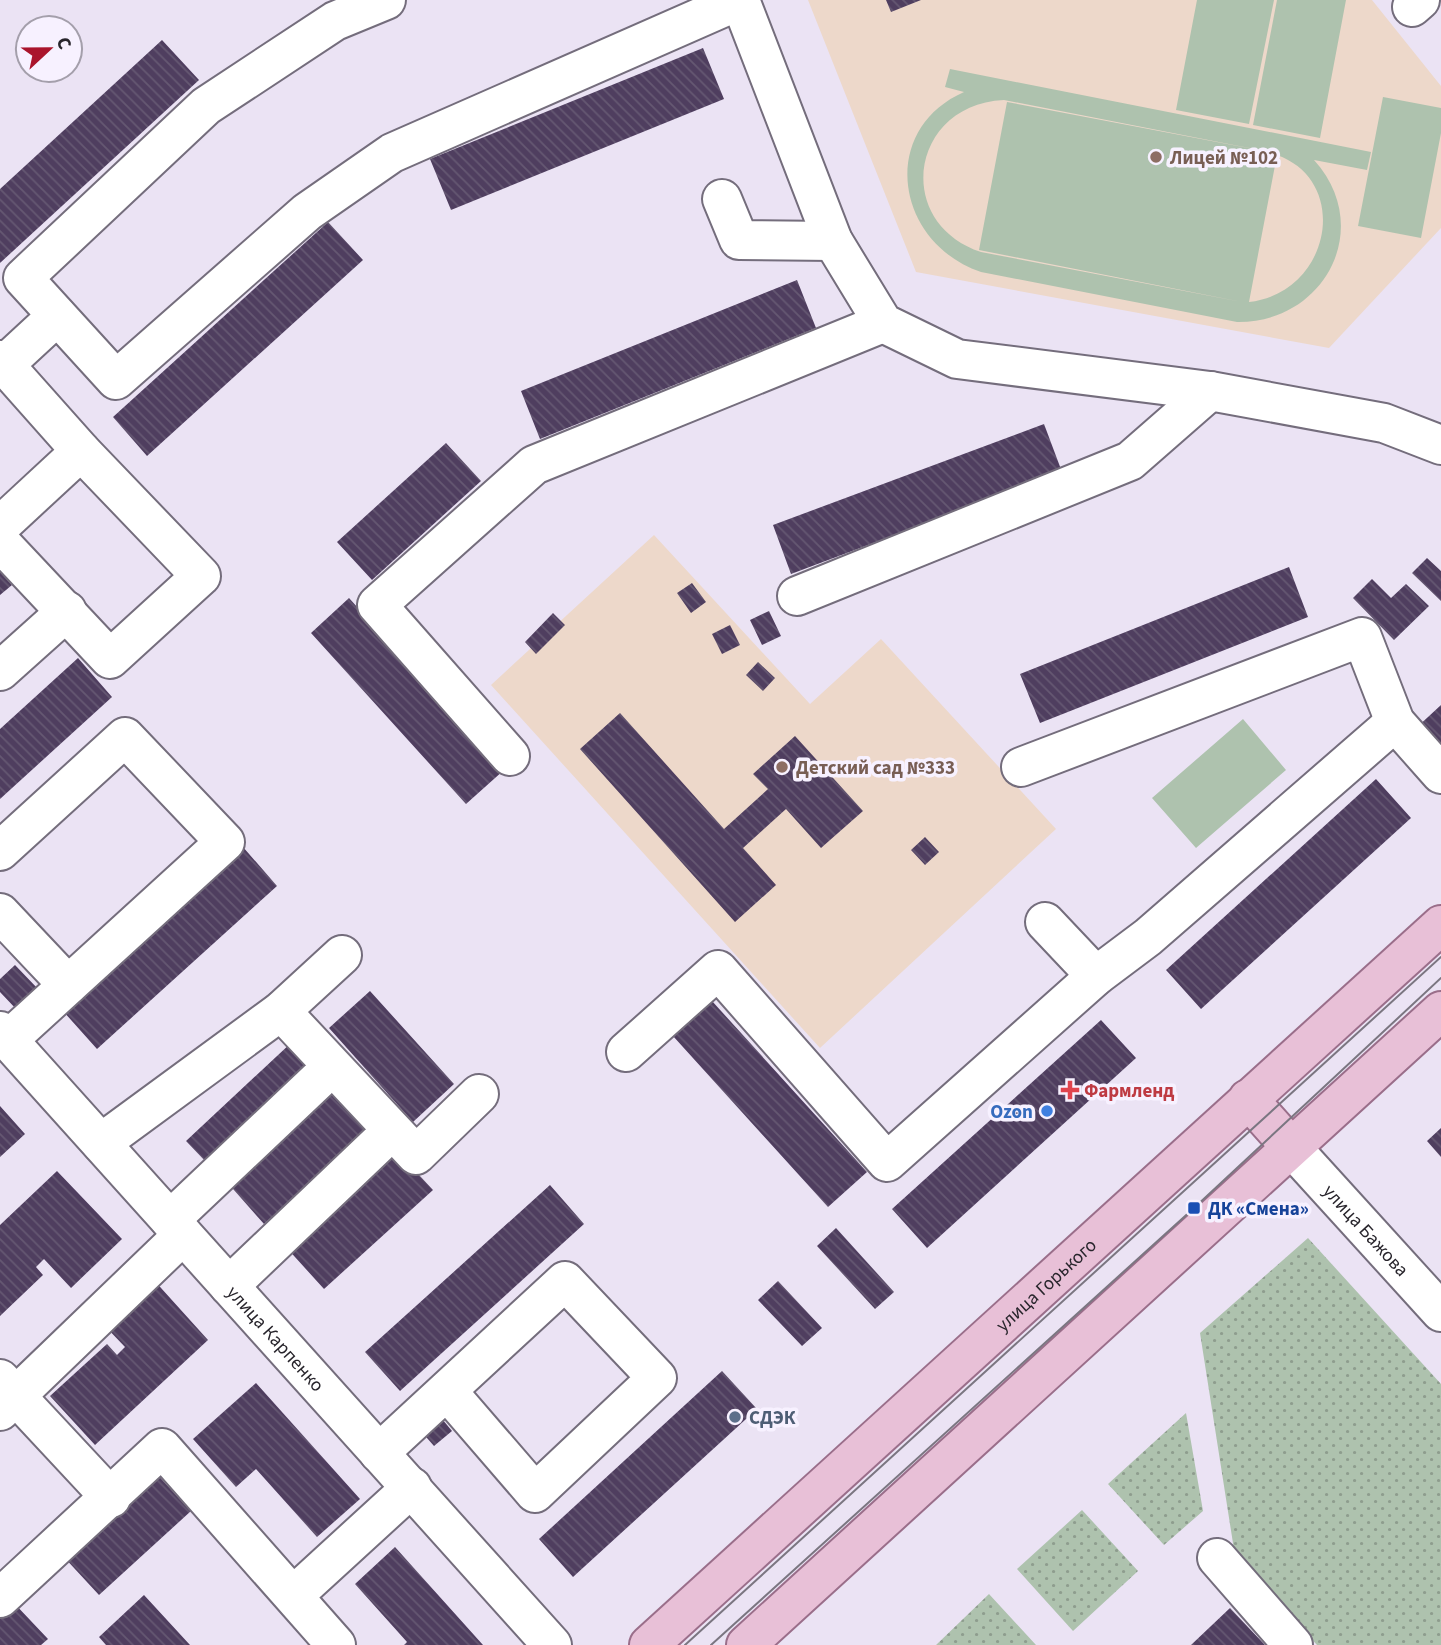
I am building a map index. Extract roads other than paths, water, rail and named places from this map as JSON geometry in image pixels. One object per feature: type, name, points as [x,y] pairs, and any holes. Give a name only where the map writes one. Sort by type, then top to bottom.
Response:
[{"type":"main road","name":"улица Горького","points":[[649,1645],[1441,925]]},
{"type":"main road","points":[[746,1645],[1441,1011]]},
{"type":"main road","points":[[1248,1099],[1291,1147]]},
{"type":"street","points":[[386,0],[335,21],[206,106],[23,278],[116,380],[307,212],[392,153],[740,0],[833,240],[883,323],[957,359],[1210,391],[1384,423],[1441,445]]},
{"type":"street","points":[[722,199],[739,240],[833,240]]},
{"type":"street","points":[[0,542],[110,659],[201,576],[81,451],[2,363],[58,316]]},
{"type":"street","points":[[510,757],[377,605],[534,465],[883,323]]},
{"type":"street","points":[[797,597],[1130,461],[1210,391]]},
{"type":"street","points":[[0,526],[81,451]]},
{"type":"street","points":[[0,671],[66,611]]},
{"type":"street","points":[[1021,767],[1362,637],[1395,722],[1441,775]]},
{"type":"street","points":[[626,1052],[718,970],[887,1162],[1096,976],[1149,937],[1395,722]]},
{"type":"street","points":[[0,851],[125,737],[225,842],[68,985],[4,1036]]},
{"type":"street","points":[[0,913],[68,985]]},
{"type":"street","points":[[1045,922],[1096,976]]},
{"type":"street","points":[[101,1143],[281,1012],[342,955]]},
{"type":"street","points":[[281,1012],[416,1155],[479,1094]]},
{"type":"street","name":"улица Карпенко","points":[[4,1036],[552,1645]]},
{"type":"street","points":[[111,1498],[5,1396],[176,1227],[318,1080]]},
{"type":"street","points":[[229,1286],[378,1144]]},
{"type":"street","name":"улица Бажова","points":[[1291,1147],[1441,1312]]},
{"type":"street","points":[[379,1453],[565,1281],[657,1378],[536,1493],[447,1391]]},
{"type":"street","points":[[0,1598],[162,1448],[295,1595],[336,1645]]},
{"type":"street","points":[[295,1595],[412,1487]]},
{"type":"street","points":[[1217,1558],[1293,1645]]},
{"type":"tram line","points":[[685,1645],[1441,957]]},
{"type":"tram line","points":[[711,1645],[1194,1208],[1441,978]]},
{"type":"place","name":"Лицей №102","points":[[1156,157]]},
{"type":"place","name":"Детский сад №333","points":[[782,767]]},
{"type":"place","name":"Фармленд","points":[[1070,1090]]},
{"type":"place","name":"Ozon","points":[[1047,1111]]},
{"type":"place","name":"ДК «Смена»","points":[[1194,1208]]},
{"type":"place","name":"СДЭК","points":[[735,1417]]}]
